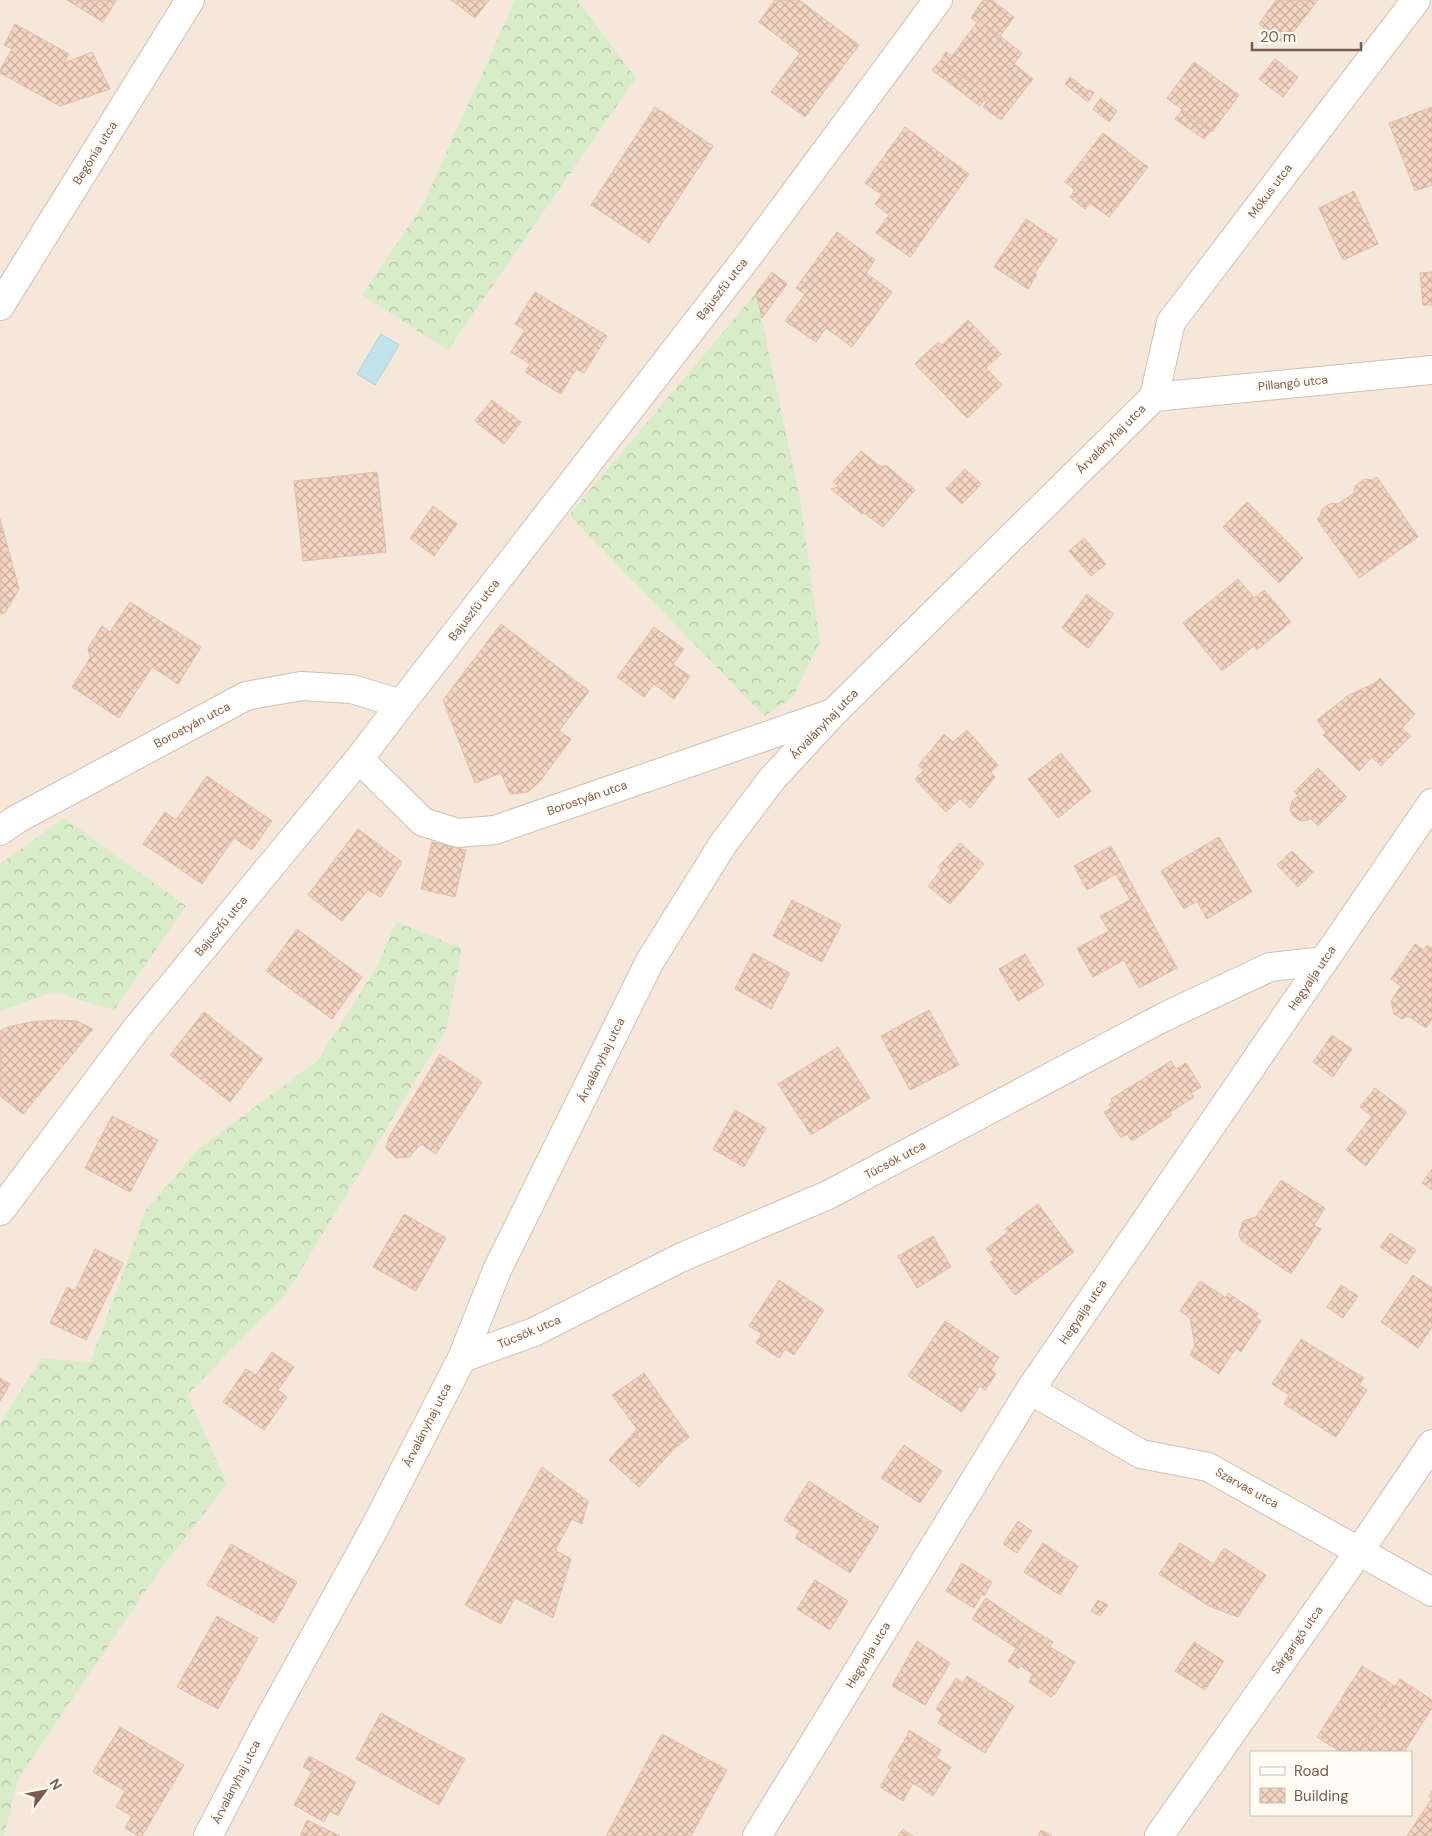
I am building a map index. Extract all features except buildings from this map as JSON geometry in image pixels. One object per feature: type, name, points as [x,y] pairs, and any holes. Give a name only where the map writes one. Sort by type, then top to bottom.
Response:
[{"type":"street","name":"Begónia utca","points":[[0,306],[190,0]]},
{"type":"street","name":"Bajuszfű utca","points":[[0,1211],[137,1028],[359,758],[749,255],[938,0]]},
{"type":"street","name":"Mókus utca","points":[[1154,397],[1171,322],[1421,1]]},
{"type":"street","name":"Pillangó utca","points":[[1154,397],[1432,370]]},
{"type":"street","name":"Árvalányhaj utca","points":[[208,1836],[268,1721],[374,1529],[462,1358],[497,1270],[650,961],[723,844],[772,779],[834,712],[1154,397]]},
{"type":"street","name":"Borostyán utca","points":[[0,831],[17,819],[246,696],[301,686],[352,689],[401,704]]},
{"type":"street","name":"Borostyán utca","points":[[359,758],[423,822],[458,833],[495,830],[834,712]]},
{"type":"street","name":"Hegyalja utca","points":[[758,1836],[1030,1390],[1432,803]]},
{"type":"street","name":"Tücsök utca","points":[[462,1358],[534,1332],[680,1258],[828,1195],[1164,1017],[1270,967],[1324,961]]},
{"type":"street","name":"Szarvas utca","points":[[1030,1390],[1141,1454],[1208,1467],[1360,1550],[1432,1592]]},
{"type":"street","name":"Sárgarigó utca","points":[[1159,1836],[1432,1444]]},
{"type":"shaded area","points":[[0,0],[1432,0],[1432,1836],[0,1836]]},
{"type":"green space","points":[[515,0],[579,0],[578,2],[636,78],[448,350],[362,295],[423,205]]},
{"type":"green space","points":[[756,293],[800,499],[820,642],[793,697],[764,716],[569,515]]},
{"type":"green space","points":[[64,818],[186,906],[114,1010],[53,992],[0,1011],[0,864]]},
{"type":"green space","points":[[396,922],[462,948],[446,1030],[288,1291],[187,1395],[227,1484],[159,1571],[18,1779],[4,1836],[0,1836],[0,1423],[42,1358],[90,1363],[146,1210],[199,1149],[318,1060],[378,965]]},
{"type":"water","points":[[381,334],[399,345],[375,385],[357,374]]}]
